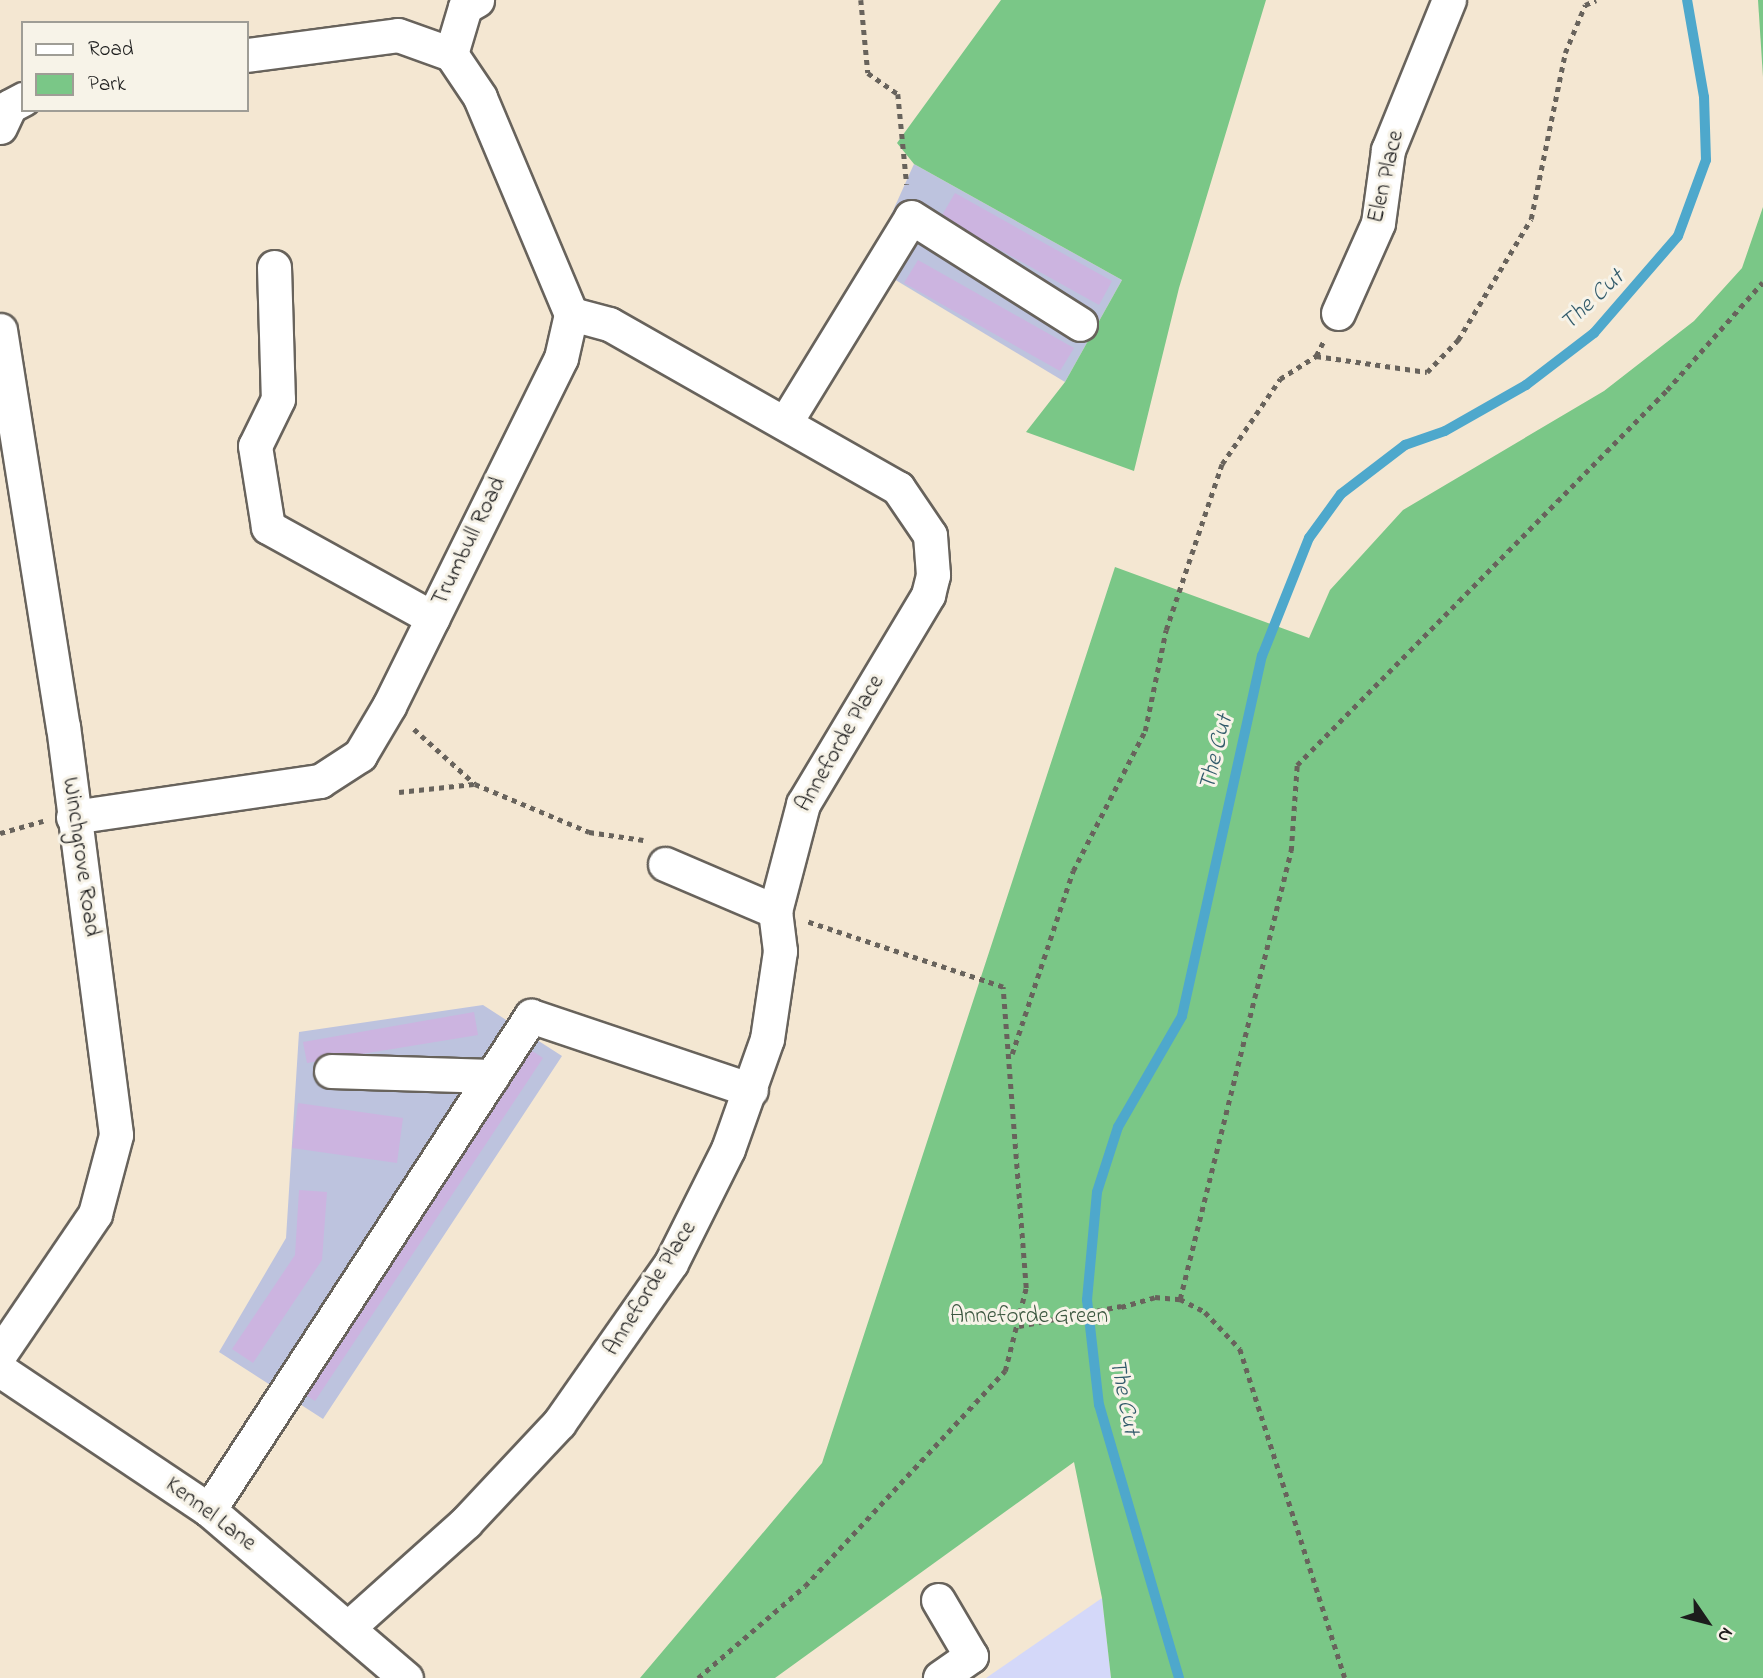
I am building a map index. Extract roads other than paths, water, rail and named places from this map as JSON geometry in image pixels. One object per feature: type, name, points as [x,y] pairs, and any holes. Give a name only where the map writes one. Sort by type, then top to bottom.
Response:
[{"type":"street","points":[[451,54],[465,7],[477,0]]},
{"type":"street","name":"Elen Place","points":[[1338,313],[1378,223],[1388,150],[1450,0]]},
{"type":"street","points":[[248,55],[398,35],[451,54],[480,97],[571,314]]},
{"type":"street","points":[[0,127],[10,106],[21,100]]},
{"type":"street","points":[[785,423],[911,217],[1080,324]]},
{"type":"street","points":[[274,267],[278,399],[255,446],[268,527],[433,618]]},
{"type":"street","name":"Anneforde Place","points":[[351,1625],[514,1474],[601,1370],[677,1252],[751,1090],[777,993],[775,911],[803,804],[928,594],[934,555],[922,517],[898,488],[608,324],[571,314]]},
{"type":"street","name":"Trumbull Road","points":[[73,817],[320,781],[360,755],[389,706],[561,358],[571,314]]},
{"type":"street","name":"Winchgrove Road","points":[[0,330],[116,1108],[113,1161],[86,1230],[0,1354]]},
{"type":"street","points":[[665,864],[775,911]]},
{"type":"street","points":[[209,1510],[531,1017],[751,1090]]},
{"type":"street","points":[[331,1071],[492,1076]]},
{"type":"street","name":"Kennel Lane","points":[[0,1370],[209,1510],[351,1625],[406,1678]]},
{"type":"street","points":[[938,1600],[971,1656],[940,1678]]},
{"type":"waterway","name":"The Cut","points":[[1179,1678],[1099,1405],[1087,1300],[1097,1192],[1118,1127],[1182,1016],[1262,656],[1309,538],[1341,494],[1405,445],[1445,431],[1526,385],[1594,333],[1678,236],[1706,160],[1704,97],[1687,0]]},
{"type":"park label","name":"Anneforde Green","points":[[1029,1317]]}]
